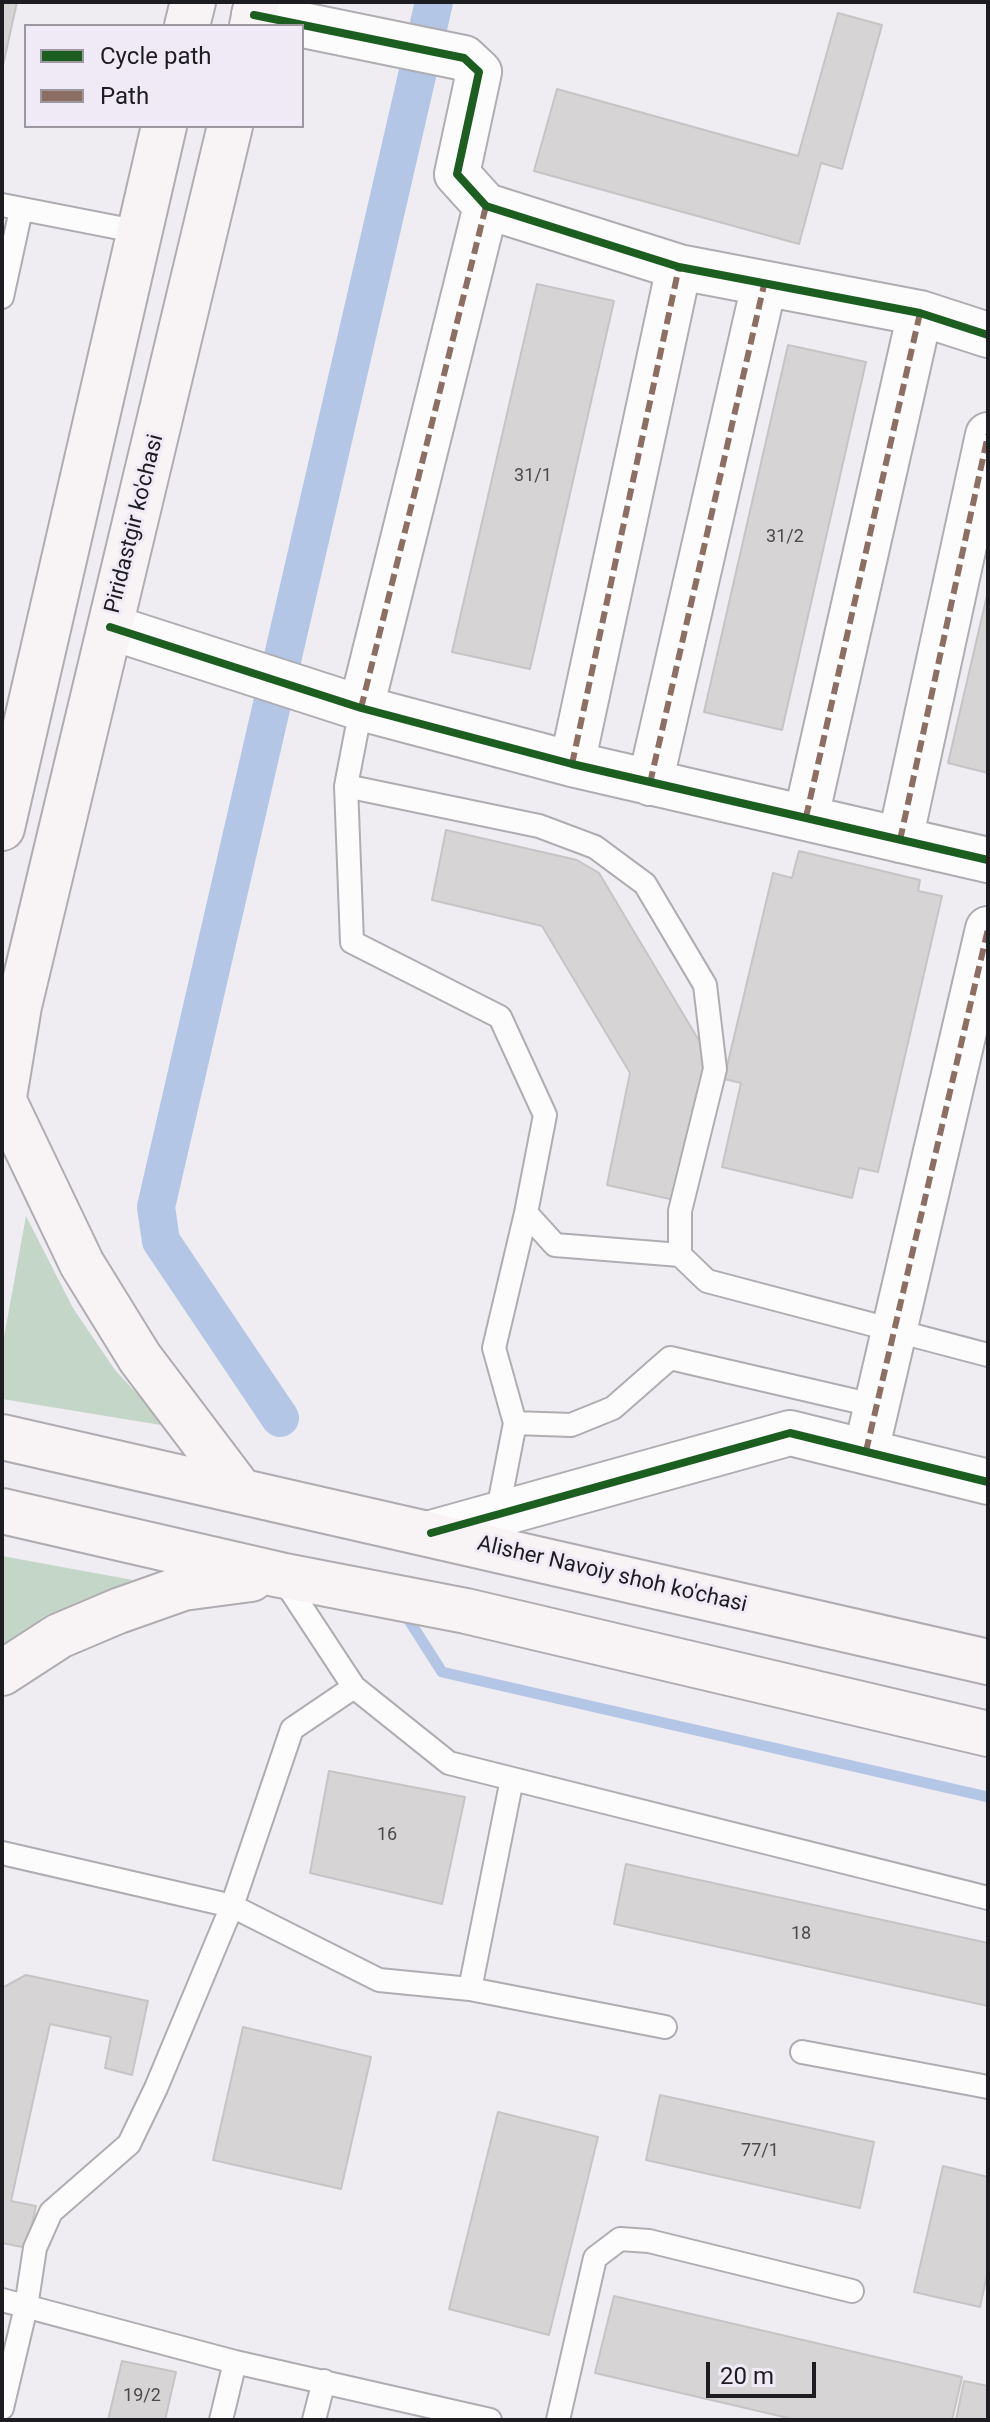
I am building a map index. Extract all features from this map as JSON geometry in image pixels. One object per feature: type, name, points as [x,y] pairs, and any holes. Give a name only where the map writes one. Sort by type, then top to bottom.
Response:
[{"type":"main road","points":[[188,24],[193,2]]},
{"type":"main road","points":[[2,828],[15,706],[140,232],[164,128]]},
{"type":"main road","name":"Piridastgir ko'chasi","points":[[3,1105],[19,1006],[230,128]]},
{"type":"main road","points":[[3,1105],[82,1264],[140,1358],[239,1489]]},
{"type":"main road","name":"Alisher Navoiy shoh ko'chasi","points":[[2,1437],[988,1662]]},
{"type":"main road","points":[[2,1511],[280,1575],[466,1611],[988,1734]]},
{"type":"main road","points":[[2,1673],[59,1636],[157,1597],[183,1588],[280,1575]]},
{"type":"street","points":[[254,14],[303,24]]},
{"type":"street","points":[[304,24],[464,58],[479,72],[457,174],[486,206],[679,267],[920,313],[988,335]]},
{"type":"street","points":[[361,708],[486,206]]},
{"type":"street","points":[[572,764],[679,267]]},
{"type":"street","points":[[650,783],[764,285]]},
{"type":"street","points":[[806,817],[920,313]]},
{"type":"street","points":[[900,840],[988,435]]},
{"type":"street","points":[[110,627],[361,708],[572,764],[988,860]]},
{"type":"street","points":[[866,1451],[988,929]]},
{"type":"street","points":[[431,1533],[790,1433],[988,1482]]},
{"type":"lane","points":[[2,297],[11,207],[140,232]]},
{"type":"lane","points":[[361,708],[346,786],[352,942],[500,1017],[545,1115],[494,1348],[515,1423],[497,1515]]},
{"type":"lane","points":[[346,786],[539,826],[595,847],[645,884],[705,985],[715,1069],[680,1211],[680,1255]]},
{"type":"lane","points":[[526,1213],[555,1245],[680,1255],[707,1281],[895,1333],[988,1355]]},
{"type":"lane","points":[[515,1423],[571,1425],[613,1408],[670,1358],[877,1406]]},
{"type":"lane","points":[[280,1575],[354,1687],[449,1763],[988,1898]]},
{"type":"lane","points":[[2,2408],[26,2307],[35,2248],[51,2212],[129,2144],[156,2088],[232,1906],[292,1729],[354,1687]]},
{"type":"lane","points":[[470,1989],[512,1779]]},
{"type":"lane","points":[[2,1853],[232,1906],[379,1980],[470,1989],[665,2027]]},
{"type":"lane","points":[[802,2052],[988,2087]]},
{"type":"lane","points":[[558,2420],[595,2258],[620,2239],[649,2241],[852,2291]]},
{"type":"lane","points":[[2,2300],[235,2362],[490,2420]]},
{"type":"lane","points":[[221,2420],[235,2362]]},
{"type":"lane","points":[[314,2420],[324,2381]]},
{"type":"green space","points":[[26,1216],[73,1308],[115,1370],[167,1426],[2,1399],[2,1348]]},
{"type":"green space","points":[[2,1556],[133,1580],[45,1616],[2,1646]]},
{"type":"building","points":[[2,2],[17,2],[2,70]]},
{"type":"building","points":[[838,13],[882,25],[842,169],[821,163],[799,244],[534,171],[557,89],[798,156]]},
{"type":"building","points":[[537,284],[614,301],[530,669],[452,652]]},
{"type":"building","points":[[788,345],[866,362],[782,730],[704,712]]},
{"type":"building","points":[[988,591],[988,773],[948,763]]},
{"type":"building","points":[[446,830],[577,860],[599,873],[701,1044],[707,1074],[679,1201],[607,1185],[630,1073],[542,926],[432,900]]},
{"type":"building","points":[[799,851],[920,880],[918,891],[942,896],[878,1172],[859,1168],[852,1198],[722,1167],[741,1083],[724,1079],[773,873],[792,878]]},
{"type":"building","points":[[329,1771],[465,1797],[442,1904],[310,1873]]},
{"type":"building","points":[[626,1864],[988,1943],[988,2006],[614,1924]]},
{"type":"building","points":[[26,1975],[148,2001],[132,2075],[105,2068],[111,2037],[50,2024],[11,2201],[36,2206],[27,2248],[2,2243],[2,1988]]},
{"type":"building","points":[[243,2027],[371,2057],[341,2189],[213,2160]]},
{"type":"building","points":[[660,2095],[874,2142],[860,2208],[646,2160]]},
{"type":"building","points":[[498,2112],[598,2137],[549,2335],[449,2309]]},
{"type":"building","points":[[943,2166],[988,2177],[988,2270],[980,2307],[914,2292]]},
{"type":"building","points":[[614,2296],[962,2377],[952,2420],[797,2420],[595,2373]]},
{"type":"building","points":[[122,2361],[176,2372],[165,2420],[108,2420]]},
{"type":"building","points":[[964,2381],[988,2386],[988,2420],[956,2420]]},
{"type":"waterway","points":[[280,1418],[161,1241],[156,1207],[434,2]]},
{"type":"waterway","points":[[405,1614],[442,1672],[988,1797]]},
{"type":"marked path","points":[[361,708],[486,206]]},
{"type":"marked path","points":[[572,764],[679,267]]},
{"type":"marked path","points":[[650,783],[764,285]]},
{"type":"marked path","points":[[806,817],[920,313]]},
{"type":"marked path","points":[[900,840],[988,435]]},
{"type":"marked path","points":[[866,1451],[988,929]]},
{"type":"cycle path","points":[[254,15],[298,24]]},
{"type":"cycle path","points":[[304,25],[464,58],[479,72],[457,174],[486,206],[679,267],[920,313],[988,335]]},
{"type":"cycle path","points":[[110,627],[361,708],[572,764],[988,860]]},
{"type":"cycle path","points":[[431,1533],[790,1433],[988,1482]]}]
